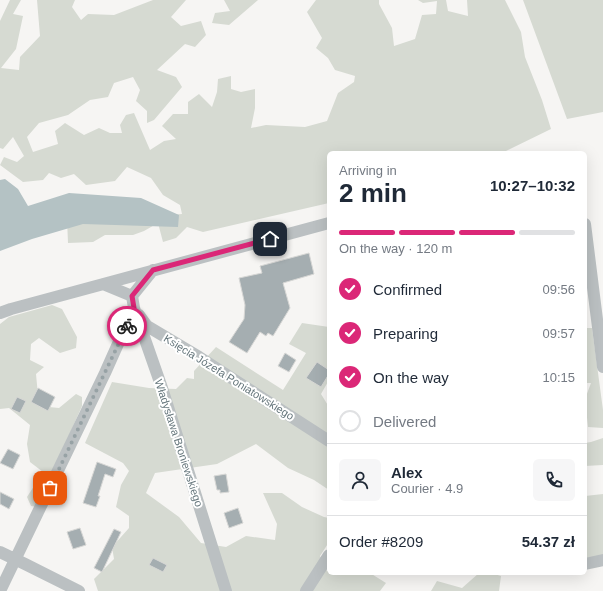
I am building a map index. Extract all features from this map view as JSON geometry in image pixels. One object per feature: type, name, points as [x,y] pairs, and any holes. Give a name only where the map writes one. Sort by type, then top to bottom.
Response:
[{"type":"street","points":[[0,313],[327,224]]},
{"type":"street","points":[[587,240],[603,366]]},
{"type":"street","points":[[103,284],[132,296],[153,270]]},
{"type":"street","name":"Władysława Broniewskiego","points":[[132,296],[134,308],[162,388],[226,591]]},
{"type":"street","points":[[0,591],[106,373],[134,308]]},
{"type":"street","name":"Księcia Józefa Poniatowskiego","points":[[134,308],[147,326],[199,357],[327,440]]},
{"type":"street","points":[[0,552],[80,591]]},
{"type":"street","points":[[306,591],[327,558]]},
{"type":"street","points":[[587,564],[603,560]]},
{"type":"shaded area","points":[[10,0],[21,0],[13,14],[23,16],[16,49],[1,68],[19,70],[20,57],[40,36],[37,0],[75,0],[72,7],[81,20],[88,14],[114,15],[153,0],[186,0],[171,17],[181,26],[201,21],[206,35],[195,47],[185,44],[157,70],[176,77],[182,87],[154,120],[147,123],[147,111],[136,101],[140,90],[133,77],[114,83],[108,97],[90,100],[68,115],[39,123],[27,137],[33,152],[58,144],[55,131],[65,123],[84,135],[99,128],[110,133],[122,133],[120,125],[126,115],[134,113],[150,150],[164,141],[176,139],[162,126],[173,114],[188,114],[188,102],[199,94],[212,107],[217,92],[218,79],[231,76],[231,89],[241,92],[255,89],[255,108],[251,128],[266,125],[305,127],[327,121],[338,93],[354,82],[355,76],[335,70],[328,58],[316,48],[322,38],[307,12],[316,0],[379,0],[379,4],[392,28],[394,46],[415,39],[422,15],[436,14],[437,1],[423,3],[418,0],[446,0],[448,11],[468,16],[467,0],[505,0],[521,32],[525,57],[542,100],[551,129],[506,151],[327,151],[327,203],[203,232],[187,227],[176,238],[163,242],[158,223],[133,235],[105,235],[93,242],[68,243],[67,219],[145,217],[182,214],[180,205],[163,195],[151,178],[127,167],[115,181],[86,185],[74,174],[61,178],[49,173],[43,180],[23,182],[0,165],[4,157],[17,162],[24,156],[13,137],[3,149],[0,148],[0,21]]},
{"type":"shaded area","points":[[224,0],[258,0],[229,25],[212,23],[215,13],[230,11]]},
{"type":"shaded area","points":[[523,0],[603,0],[603,112],[567,119]]},
{"type":"shaded area","points":[[5,179],[18,189],[28,206],[69,193],[141,198],[179,215],[178,227],[83,224],[32,239],[0,251],[0,180]]},
{"type":"shaded area","points":[[52,305],[62,309],[77,337],[76,348],[60,353],[39,338],[31,344],[30,360],[44,367],[36,374],[39,406],[59,408],[76,394],[82,397],[82,406],[37,507],[31,506],[27,497],[43,472],[30,462],[27,444],[30,425],[9,408],[0,409],[0,324],[9,317]]},
{"type":"shaded area","points":[[302,323],[327,327],[327,384],[321,394],[327,404],[327,489],[314,480],[288,468],[256,444],[217,464],[155,473],[146,493],[179,517],[201,543],[226,547],[246,536],[275,540],[277,524],[263,493],[282,493],[302,507],[327,518],[327,545],[320,556],[327,571],[327,575],[373,575],[386,583],[380,591],[98,591],[94,579],[114,559],[112,547],[129,528],[129,516],[116,507],[121,485],[129,471],[123,463],[85,443],[112,382],[149,388],[176,389],[187,378],[194,379],[194,371],[216,347],[283,390],[306,353],[289,344]]},
{"type":"shaded area","points":[[587,328],[592,328],[603,410],[603,428],[588,427],[587,394],[591,383],[587,383]]},
{"type":"shaded area","points":[[603,438],[603,465],[587,466],[587,443]]},
{"type":"shaded area","points":[[603,494],[603,555],[587,559],[587,496]]},
{"type":"shaded area","points":[[477,575],[501,576],[499,591],[431,591],[437,581],[462,588]]},
{"type":"building","points":[[309,253],[314,274],[283,283],[290,308],[273,336],[268,333],[266,336],[260,332],[247,353],[229,342],[244,319],[245,305],[239,278],[262,273],[260,266]]},
{"type":"building","points":[[285,353],[296,360],[289,372],[278,366]]},
{"type":"building","points":[[317,362],[327,369],[327,377],[321,387],[306,378]]},
{"type":"building","points":[[38,388],[55,397],[48,411],[31,402]]},
{"type":"building","points":[[17,397],[26,401],[20,413],[11,409]]},
{"type":"building","points":[[8,449],[20,455],[13,469],[0,463]]},
{"type":"building","points":[[97,462],[116,469],[113,477],[105,474],[96,507],[83,503]]},
{"type":"building","points":[[226,474],[229,492],[220,493],[220,490],[217,490],[214,476]]},
{"type":"building","points":[[0,492],[14,499],[9,509],[0,504]]},
{"type":"building","points":[[238,508],[243,523],[229,528],[224,513]]},
{"type":"building","points":[[80,528],[86,545],[73,549],[67,532]]},
{"type":"building","points":[[114,529],[121,532],[102,572],[94,568]]},
{"type":"building","points":[[153,558],[167,565],[163,572],[149,565]]},
{"type":"way so far","points":[[50,488],[106,373],[127,326]]},
{"type":"route","points":[[127,326],[134,308],[132,296],[153,270],[270,239]]}]
